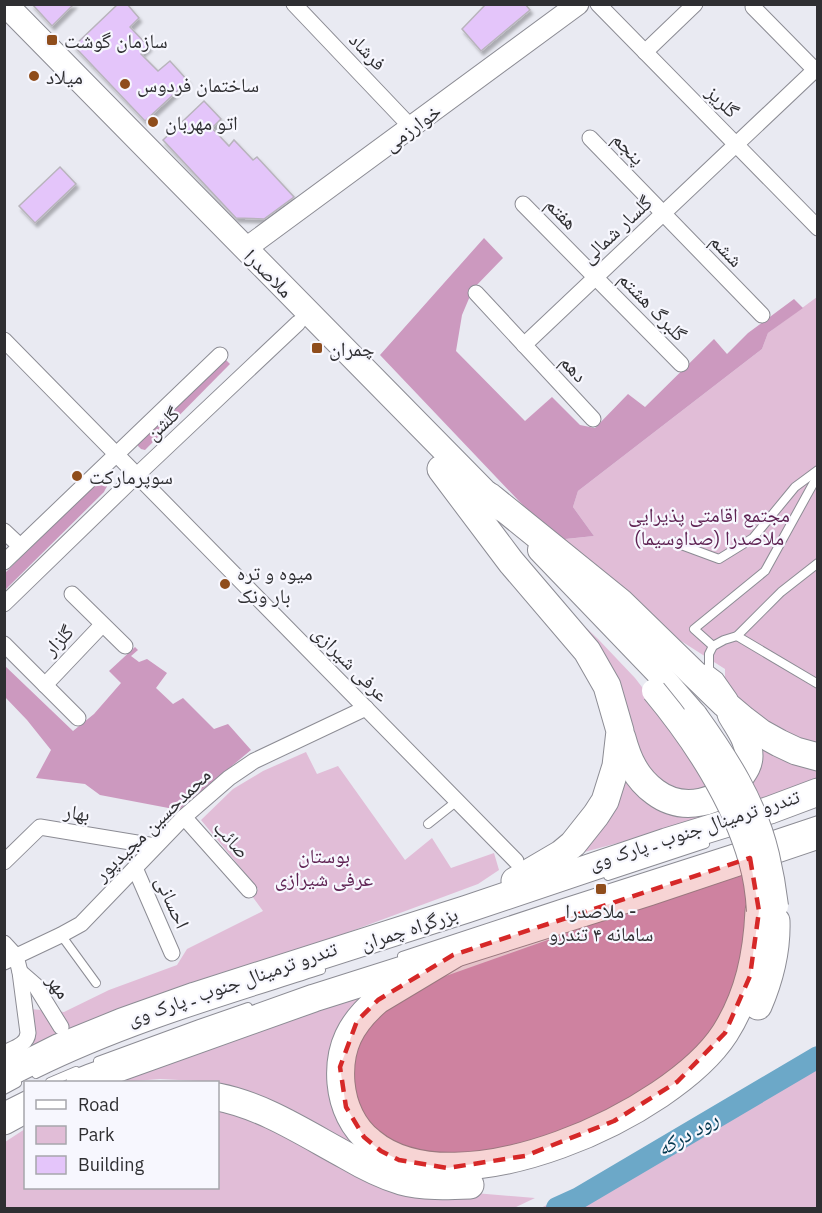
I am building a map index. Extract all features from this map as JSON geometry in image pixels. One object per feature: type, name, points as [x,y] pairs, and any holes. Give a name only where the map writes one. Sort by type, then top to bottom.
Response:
[{"type":"highway","points":[[441,469],[511,562],[587,651],[607,686],[628,759],[635,772],[656,793],[671,801],[700,803],[717,798],[733,787],[746,769],[749,758],[748,745],[734,712]]},
{"type":"highway","points":[[489,496],[620,602],[677,652],[734,712],[761,733],[779,743],[818,757]]},
{"type":"highway","points":[[467,909],[561,854],[588,827],[605,801],[611,783],[616,766],[620,731]]},
{"type":"highway","name":"بزرگراه چمران","points":[[13,1078],[58,1048],[195,996],[770,810],[818,792]]},
{"type":"highway","name":"بزرگراه چمران","points":[[84,1072],[90,1078],[314,998],[649,892],[818,835]]},
{"type":"highway","points":[[453,955],[367,1009],[348,1037],[339,1067],[346,1107],[364,1137],[381,1151],[399,1160],[424,1166],[447,1168],[498,1163],[547,1150],[636,1110],[678,1082],[712,1050],[725,1033],[737,1010],[750,976],[767,909]]},
{"type":"highway","points":[[219,1097],[268,1114],[373,1170],[402,1181],[431,1185],[473,1185],[510,1179],[539,1171],[593,1150],[633,1130],[662,1112],[713,1073],[733,1051],[748,1028],[768,982],[774,960],[777,935],[767,909]]},
{"type":"highway","points":[[4,1121],[24,1110]]},
{"type":"main road","name":"ملاصدرا","points":[[5,4],[489,496],[526,547]]},
{"type":"main road","name":"ملاصدرا","points":[[4,26],[441,469],[526,547]]},
{"type":"main road","points":[[526,547],[654,691],[699,752],[737,821],[751,860],[757,887],[767,909]]},
{"type":"main road","points":[[526,547],[662,677],[695,715],[731,768],[753,813],[767,854],[767,909]]},
{"type":"street","name":"فرشاد","points":[[294,4],[411,127]]},
{"type":"street","name":"خوارزمی","points":[[245,249],[578,4]]},
{"type":"street","name":"گلریز","points":[[598,4],[818,228]]},
{"type":"street","points":[[645,52],[694,4]]},
{"type":"street","points":[[753,7],[816,69]]},
{"type":"street","name":"گلسار شمالی","points":[[524,345],[816,69]]},
{"type":"street","name":"پنجم","points":[[590,138],[663,214]]},
{"type":"street","name":"هفتم","points":[[523,204],[596,277]]},
{"type":"street","name":"ششم","points":[[663,214],[762,315]]},
{"type":"street","name":"گلبرگ هشتم","points":[[596,277],[681,364]]},
{"type":"street","name":"دهم","points":[[476,293],[593,419]]},
{"type":"street","name":"گلشن","points":[[4,604],[298,323]]},
{"type":"street","name":"عرفی شیرازی","points":[[4,340],[516,861]]},
{"type":"street","name":"گلشن","points":[[4,562],[220,354]]},
{"type":"street","points":[[4,531],[20,546]]},
{"type":"street","name":"گلزار","points":[[72,594],[125,646]]},
{"type":"street","name":"گلزار","points":[[45,685],[102,625]]},
{"type":"street","points":[[4,644],[78,718]]},
{"type":"street","name":"محمدحسین مجیدپور","points":[[10,959],[81,924],[184,817],[229,778],[254,761],[366,708]]},
{"type":"street","name":"صائب","points":[[184,817],[249,890]]},
{"type":"street","name":"بهار","points":[[4,862],[40,827],[155,846]]},
{"type":"street","name":"احسانی","points":[[135,868],[172,953]]},
{"type":"street","points":[[4,943],[10,959],[20,972],[27,1039],[24,1043],[4,1053]]},
{"type":"street","name":"مهر","points":[[20,972],[35,985],[61,1027]]},
{"type":"lane","points":[[674,542],[719,559],[753,538],[795,488],[818,470]]},
{"type":"lane","points":[[713,646],[694,628],[765,572],[818,475]]},
{"type":"lane","points":[[709,669],[709,654],[713,646],[737,636],[781,592],[818,563]]},
{"type":"lane","points":[[737,636],[818,684]]},
{"type":"lane","points":[[699,663],[719,677],[728,687],[734,712]]},
{"type":"lane","points":[[428,824],[457,801]]},
{"type":"lane","points":[[390,960],[818,820]]},
{"type":"lane","name":"تندرو ترمینال جنوب ـ پارک وی","points":[[732,835],[764,824]]},
{"type":"lane","name":"تندرو ترمینال جنوب ـ پارک وی","points":[[603,877],[712,842]]},
{"type":"lane","points":[[62,935],[96,983]]},
{"type":"lane","name":"تندرو ترمینال جنوب ـ پارک وی","points":[[32,1076],[62,1061],[162,1022],[332,966]]},
{"type":"lane","points":[[56,1081],[84,1072],[166,1036],[255,1005]]},
{"type":"lane","points":[[4,1090],[13,1078]]},
{"type":"lane","points":[[4,1106],[24,1096]]},
{"type":"highlighted area","points":[[750,858],[759,911],[750,976],[725,1033],[677,1082],[614,1121],[525,1156],[447,1168],[399,1160],[381,1151],[364,1137],[346,1107],[340,1067],[357,1021],[378,1000],[453,955]]},
{"type":"green space","name":"مجتمع اقامتی پذیرایی ملاصدرا (صداوسیما)","points":[[817,297],[817,748],[745,710],[725,678],[725,669],[670,634],[557,540],[594,536],[573,507],[578,491],[762,349],[768,333]]},
{"type":"green space","points":[[519,564],[598,639],[635,678],[696,757],[714,789],[693,796],[652,784],[618,700]]},
{"type":"green space","points":[[767,743],[817,761],[817,782],[759,807],[747,779],[752,757]]},
{"type":"green space","name":"بوستان عرفی شیرازی","points":[[306,752],[317,774],[338,766],[405,860],[432,838],[451,868],[494,853],[499,870],[478,884],[34,1049],[30,1009],[64,1012],[109,990],[177,965],[187,949],[263,911],[252,896],[258,889],[201,820],[233,789],[263,771]]},
{"type":"green space","points":[[626,772],[727,814],[573,855]]},
{"type":"green space","points":[[372,994],[391,1166],[219,1085],[219,1081],[160,1079],[110,1081],[145,1065]]},
{"type":"green space","points":[[817,1049],[817,1208],[541,1208],[699,1123]]},
{"type":"green space","points":[[219,1109],[234,1111],[392,1186],[535,1198],[514,1208],[5,1208],[5,1142],[24,1130],[24,1189],[219,1189]]},
{"type":"shaded area","points":[[484,238],[503,258],[473,289],[462,315],[456,351],[525,421],[552,397],[580,425],[595,428],[628,394],[645,407],[714,339],[727,354],[748,333],[794,299],[803,308],[768,333],[762,349],[578,491],[573,507],[594,536],[556,540],[380,355]]},
{"type":"shaded area","points":[[225,359],[230,364],[145,450],[141,449],[138,442]]},
{"type":"shaded area","points":[[111,469],[111,478],[104,492],[5,590],[5,573]]},
{"type":"shaded area","points":[[135,647],[138,650],[131,656],[139,662],[147,659],[167,673],[156,688],[173,704],[183,698],[214,729],[228,724],[251,750],[179,810],[100,795],[85,784],[36,778],[51,750],[5,697],[4,665],[73,731],[94,714],[121,683],[109,671]]},
{"type":"shaded area","points":[[748,869],[753,932],[720,1030],[626,1108],[476,1160],[385,1146],[351,1100],[354,1037],[409,989]]},
{"type":"building","points":[[32,4],[74,4],[52,26]]},
{"type":"building","points":[[118,4],[127,4],[139,18],[130,27],[149,47],[141,54],[158,71],[170,61],[188,81],[145,121],[74,46]]},
{"type":"building","points":[[486,4],[525,4],[530,10],[481,51],[462,29]]},
{"type":"building","points":[[204,101],[221,119],[212,128],[229,146],[234,140],[253,160],[257,157],[294,197],[264,219],[236,218],[163,140]]},
{"type":"building","points":[[60,167],[76,184],[35,223],[19,206]]},
{"type":"waterway","name":"رود درکه","points":[[557,1208],[579,1198],[818,1057]]},
{"type":"place","name":"سازمان گوشت","points":[[52,40]]},
{"type":"place","name":"میلاد","points":[[34,76]]},
{"type":"place","name":"ساختمان فردوس","points":[[125,84]]},
{"type":"place","name":"اتو مهربان","points":[[153,122]]},
{"type":"place","name":"چمران","points":[[317,348]]},
{"type":"place","name":"سوپرمارکت","points":[[77,476]]},
{"type":"place","name":"میوه و تره بار ونک","points":[[225,584]]},
{"type":"place","name":"ملاصدرا - سامانه ۴ تندرو","points":[[601,889]]}]
